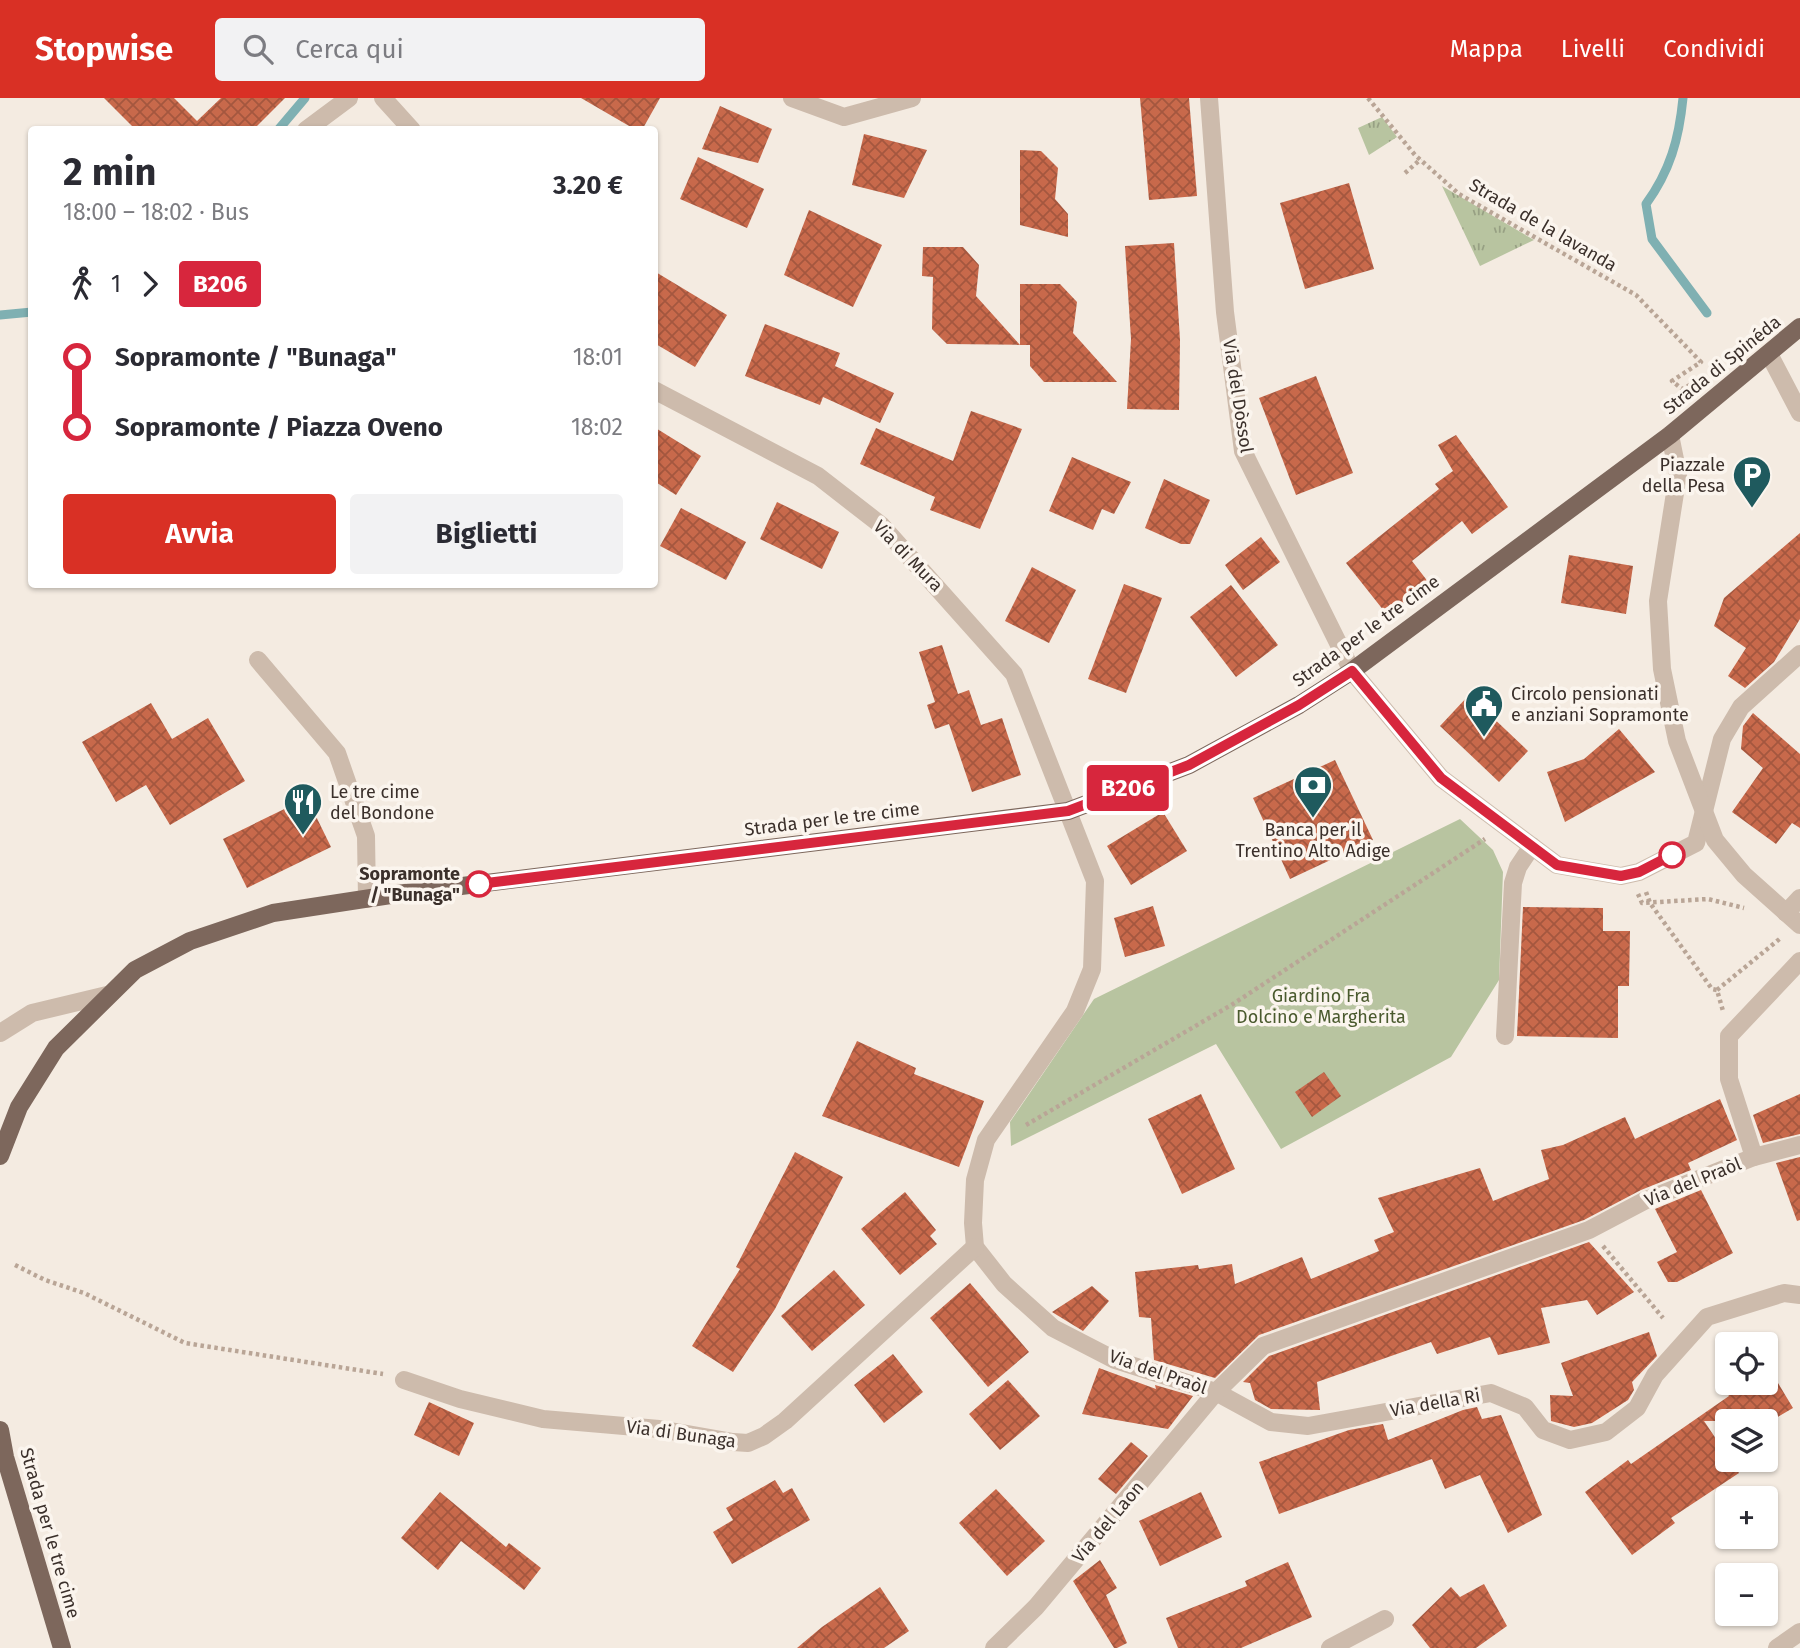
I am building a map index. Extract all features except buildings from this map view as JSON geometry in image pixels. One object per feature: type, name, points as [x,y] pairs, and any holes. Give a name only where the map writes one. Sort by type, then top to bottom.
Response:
[{"type":"main road","name":"Strada di Spinéda","points":[[1670,435],[1800,327]]},
{"type":"main road","name":"Strada per le tre cime","points":[[0,1156],[19,1107],[56,1048],[135,970],[190,940],[273,913],[367,899],[1068,811],[1189,765],[1299,705],[1352,671],[1670,435]]},
{"type":"main road","name":"Strada per le tre cime","points":[[0,1430],[5,1457],[62,1648]]},
{"type":"street","points":[[311,126],[349,98]]},
{"type":"street","points":[[383,98],[408,126]]},
{"type":"street","points":[[792,98],[844,117],[912,98]]},
{"type":"street","name":"Via del Dòssol","points":[[1209,98],[1225,312],[1243,451],[1352,671],[1441,778],[1557,865],[1621,876],[1639,872]]},
{"type":"street","points":[[1769,354],[1800,413]]},
{"type":"street","name":"Via di Mura","points":[[658,392],[818,476],[881,525],[1014,674],[1068,811]]},
{"type":"street","points":[[1670,435],[1678,474],[1658,601],[1662,669],[1677,741],[1715,840],[1737,866],[1795,921]]},
{"type":"street","points":[[1639,872],[1696,843],[1722,739],[1741,708],[1800,654]]},
{"type":"street","points":[[258,660],[337,753],[366,836],[367,899]]},
{"type":"street","points":[[975,1247],[975,1180],[986,1140],[1074,1011],[1092,969],[1095,881],[1068,811]]},
{"type":"street","points":[[1505,1035],[1513,883],[1526,841]]},
{"type":"street","points":[[1795,921],[1800,898]]},
{"type":"street","points":[[1754,1157],[1729,1079],[1729,1036],[1800,961]]},
{"type":"street","points":[[0,1033],[32,1013],[107,995]]},
{"type":"street","name":"Via del Praòl","points":[[975,1247],[1004,1284],[1053,1328],[1115,1360],[1216,1391],[1263,1346],[1589,1230],[1646,1200],[1754,1157],[1800,1145]]},
{"type":"street","name":"Via di Bunaga","points":[[404,1380],[460,1399],[543,1419],[659,1429],[748,1443],[764,1436],[785,1421],[975,1247]]},
{"type":"street","name":"Via della Ri","points":[[1216,1391],[1271,1422],[1308,1426],[1491,1394],[1525,1406],[1543,1430],[1570,1440],[1606,1432],[1637,1408],[1655,1375],[1707,1318],[1784,1293],[1800,1295]]},
{"type":"street","name":"Via del Laon","points":[[994,1648],[1037,1607],[1216,1391]]},
{"type":"street","points":[[1330,1648],[1385,1619]]},
{"type":"street","points":[[1777,1648],[1800,1632]]},
{"type":"path","name":"Strada de la lavanda","points":[[1368,98],[1421,159],[1459,194],[1636,295],[1701,362],[1672,381],[1682,389],[1705,377]]},
{"type":"path","points":[[1405,173],[1421,159]]},
{"type":"path","points":[[986,1140],[1029,1124],[1233,1004],[1491,834]]},
{"type":"path","points":[[1639,872],[1650,904],[1712,989],[1717,990]]},
{"type":"path","points":[[1642,903],[1708,899],[1756,913]]},
{"type":"path","points":[[1717,990],[1795,921]]},
{"type":"path","points":[[1708,981],[1723,985]]},
{"type":"path","points":[[1717,990],[1729,1036]]},
{"type":"path","points":[[1589,1230],[1663,1318]]},
{"type":"path","points":[[15,1265],[45,1280],[84,1293],[185,1343],[354,1368],[404,1380]]},
{"type":"green space","points":[[1382,117],[1397,137],[1369,155],[1358,128]]},
{"type":"green space","points":[[1442,186],[1534,240],[1480,266]]},
{"type":"green space","name":"Giardino Fra Dolcino e Margherita","points":[[1460,819],[1493,850],[1503,872],[1499,980],[1451,1057],[1281,1149],[1216,1044],[1011,1146],[1010,1122],[1094,999]]},
{"type":"waterway","points":[[281,126],[305,98]]},
{"type":"waterway","points":[[1683,98],[1672,154],[1646,204],[1652,239],[1707,313]]},
{"type":"waterway","points":[[0,315],[28,312]]},
{"type":"bus line","name":"B206","points":[[479,884],[1068,811],[1189,765],[1299,705],[1352,671],[1441,778],[1557,865],[1621,876],[1639,872],[1672,855]]},
{"type":"place","name":"Piazzale della Pesa","points":[[1752,509]]},
{"type":"place","name":"Circolo pensionati e anziani Sopramonte","points":[[1484,738]]},
{"type":"place","name":"Banca per il Trentino Alto Adige","points":[[1313,819]]},
{"type":"place","name":"Le tre cime del Bondone","points":[[303,836]]},
{"type":"place","name":"Sopramonte / \"Bunaga\"","points":[[479,884]]}]
